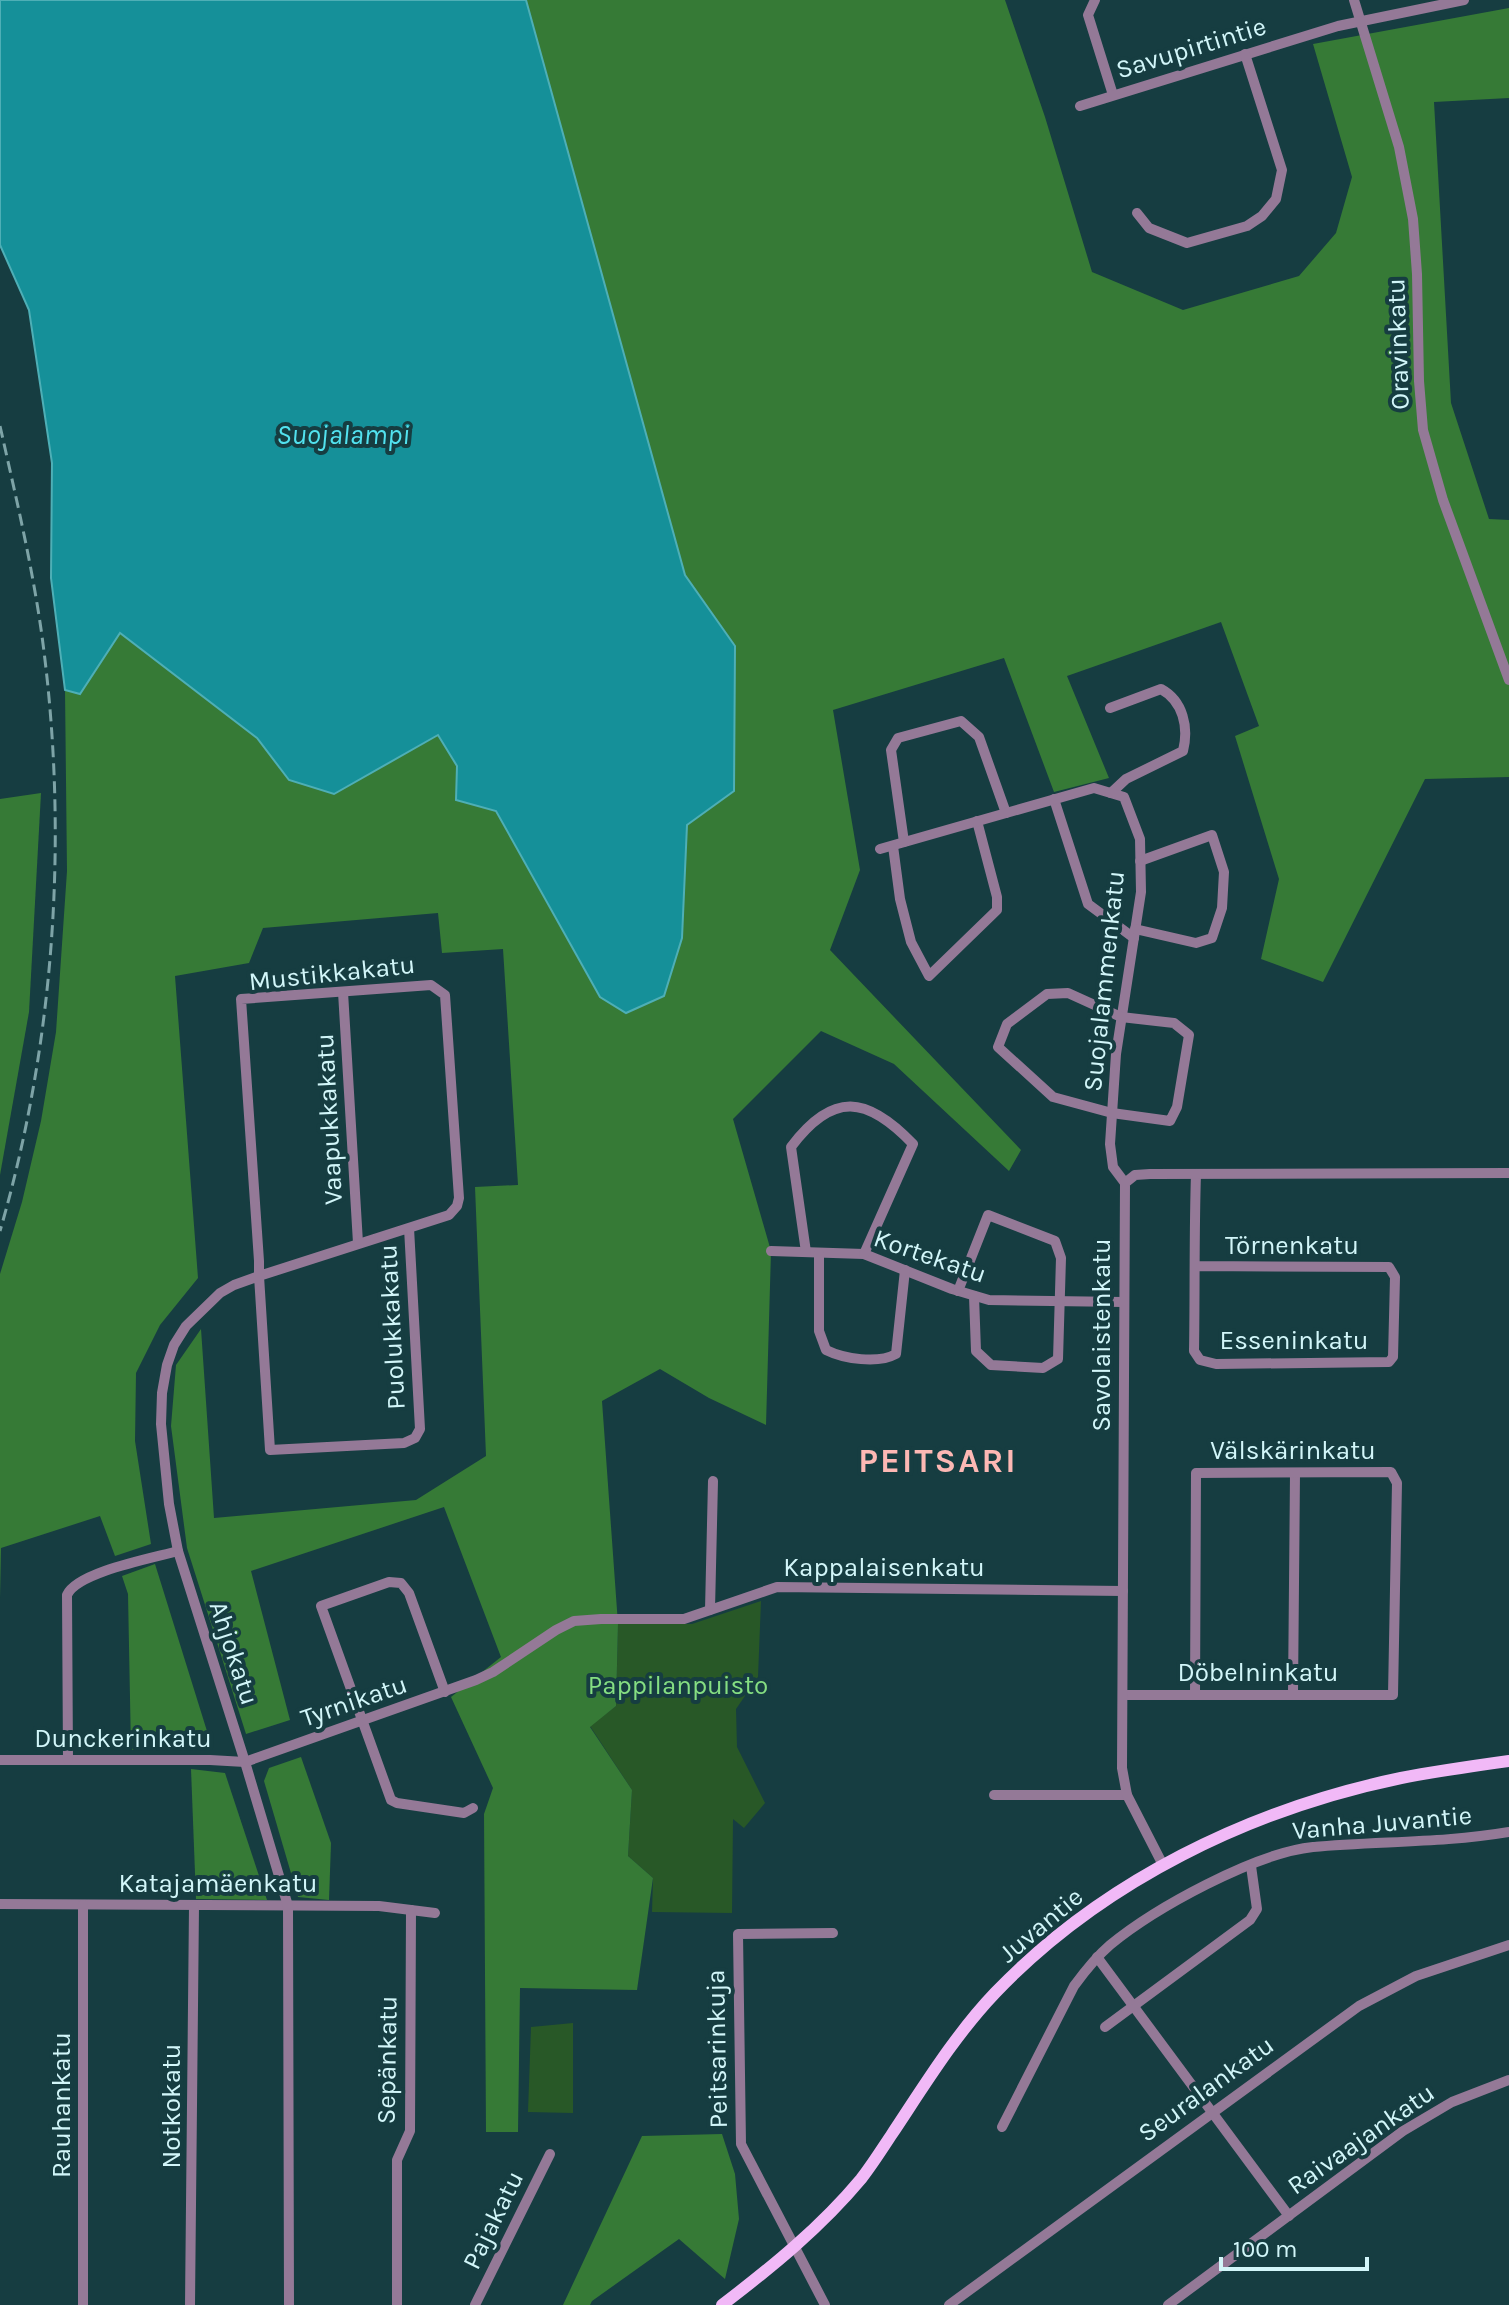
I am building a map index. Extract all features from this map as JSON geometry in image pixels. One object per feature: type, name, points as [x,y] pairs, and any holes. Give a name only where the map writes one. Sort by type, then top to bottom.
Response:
[{"type":"main road","name":"Juvantie","points":[[722,2305],[795,2245],[863,2177],[960,2036],[995,1993],[1049,1943],[1111,1895],[1163,1865],[1229,1834],[1346,1792],[1401,1778],[1509,1761]]},
{"type":"street","points":[[1095,0],[1088,15],[1113,95]]},
{"type":"street","name":"Oravinkatu","points":[[1354,0],[1399,147],[1413,219],[1423,430],[1443,500],[1504,647],[1509,680]]},
{"type":"street","name":"Savupirtintie","points":[[1080,106],[1361,21],[1464,0]]},
{"type":"street","points":[[1137,213],[1149,228],[1187,243],[1247,226],[1262,216],[1276,199],[1282,170],[1245,54]]},
{"type":"street","points":[[880,849],[1094,788],[1111,793],[1126,779],[1183,751],[1186,739],[1184,719],[1175,697],[1161,689],[1110,708]]},
{"type":"street","points":[[904,842],[891,750],[898,738],[961,721],[979,737],[1006,813]]},
{"type":"street","name":"Suojalammenkatu","points":[[1111,793],[1124,797],[1140,839],[1141,892],[1116,1054],[1110,1144],[1113,1167],[1125,1183]]},
{"type":"street","points":[[1054,799],[1088,904],[1134,933],[1196,943],[1212,938],[1222,908],[1224,872],[1212,835],[1140,861]]},
{"type":"street","points":[[893,846],[900,899],[911,942],[929,976],[997,910],[997,897],[977,821]]},
{"type":"street","name":"Mustikkakatu","points":[[259,1276],[241,999],[431,985],[445,995],[459,1198]]},
{"type":"street","name":"Vaapukkakatu","points":[[343,992],[358,1243]]},
{"type":"street","points":[[1068,993],[1121,1017],[1174,1023],[1189,1035],[1177,1107],[1170,1121],[1112,1113],[1053,1097],[998,1047],[1007,1024],[1047,994],[1068,993]]},
{"type":"street","points":[[806,1252],[791,1147],[804,1130],[839,1106],[854,1104],[892,1122],[913,1144],[864,1254]]},
{"type":"street","points":[[1125,1183],[1135,1175],[1509,1173]]},
{"type":"street","points":[[1195,1266],[1196,1174]]},
{"type":"street","name":"Savolaistenkatu","points":[[1125,1183],[1122,1768],[1127,1795],[1163,1865]]},
{"type":"street","name":"Ahjokatu","points":[[289,2305],[288,1906],[178,1551],[169,1504],[161,1424],[162,1393],[167,1365],[186,1326],[202,1307],[234,1285],[449,1215],[459,1198]]},
{"type":"street","points":[[958,1291],[988,1215],[1055,1241],[1061,1258],[1058,1359],[1043,1368],[991,1365],[976,1351],[974,1296]]},
{"type":"street","name":"Puolukkakatu","points":[[259,1276],[270,1450],[404,1443],[415,1438],[420,1429],[409,1228]]},
{"type":"street","name":"Kortekatu","points":[[771,1251],[864,1254],[989,1300],[1123,1302]]},
{"type":"street","points":[[819,1253],[819,1331],[826,1350],[839,1356],[886,1359],[896,1354],[905,1270]]},
{"type":"street","name":"Törnenkatu","points":[[1195,1266],[1389,1267],[1395,1277],[1393,1357],[1389,1362]]},
{"type":"street","name":"Esseninkatu","points":[[1195,1266],[1194,1351],[1200,1360],[1216,1364],[1389,1362]]},
{"type":"street","name":"Välskärinkatu","points":[[1195,1694],[1196,1473],[1391,1472],[1397,1483],[1393,1695]]},
{"type":"street","points":[[1293,1693],[1295,1473]]},
{"type":"street","points":[[710,1610],[713,1481]]},
{"type":"street","points":[[68,1760],[67,1595],[71,1587],[79,1581],[178,1551]]},
{"type":"street","points":[[445,1692],[409,1593],[401,1583],[389,1582],[321,1606],[391,1800],[464,1813],[473,1808]]},
{"type":"street","name":"Kappalaisenkatu","points":[[476,1680],[574,1621],[684,1619],[777,1587],[1123,1591]]},
{"type":"street","name":"Tyrnikatu","points":[[245,1762],[476,1680]]},
{"type":"street","name":"Döbelninkatu","points":[[1123,1695],[1393,1695]]},
{"type":"street","name":"Dunckerinkatu","points":[[0,1760],[245,1762]]},
{"type":"street","points":[[994,1795],[1127,1795]]},
{"type":"street","name":"Vanha Juvantie","points":[[1002,2127],[1074,1986],[1097,1957],[1149,1918],[1223,1878],[1289,1852],[1311,1848],[1443,1841],[1509,1832]]},
{"type":"street","points":[[1105,2027],[1250,1920],[1257,1909],[1251,1866]]},
{"type":"street","name":"Katajamäenkatu","points":[[0,1904],[379,1906],[435,1913]]},
{"type":"street","name":"Rauhankatu","points":[[83,1905],[83,2305]]},
{"type":"street","name":"Notkokatu","points":[[190,2305],[194,2154],[194,1906]]},
{"type":"street","name":"Sepänkatu","points":[[397,2305],[397,2160],[410,2131],[411,1910]]},
{"type":"street","name":"Peitsarinkuja","points":[[795,2245],[741,2144],[738,1934],[833,1933]]},
{"type":"street","name":"Seuralankatu","points":[[949,2305],[1333,2023],[1389,1989],[1442,1966],[1509,1945]]},
{"type":"street","points":[[1097,1957],[1289,2216]]},
{"type":"street","name":"Raivaajankatu","points":[[1168,2305],[1403,2131],[1452,2102],[1509,2080]]},
{"type":"street","name":"Pajakatu","points":[[475,2305],[550,2154]]},
{"type":"street","points":[[795,2245],[825,2305]]},
{"type":"green space","points":[[526,0],[1005,0],[1045,117],[1092,272],[1183,310],[1299,276],[1336,233],[1352,177],[1313,44],[1509,8],[1509,98],[1434,102],[1451,403],[1489,519],[1509,520],[1509,777],[1425,779],[1323,982],[1261,959],[1279,879],[1235,736],[1259,726],[1221,622],[1067,676],[1109,778],[1054,792],[1004,658],[833,710],[860,870],[830,950],[1021,1150],[1009,1171],[894,1064],[821,1031],[733,1119],[771,1251],[766,1425],[709,1398],[660,1369],[602,1401],[618,1624],[616,1706],[590,1727],[632,1790],[628,1856],[653,1878],[637,1990],[520,1988],[518,2132],[486,2132],[484,1814],[493,1788],[451,1697],[501,1657],[444,1507],[251,1571],[290,1720],[246,1734],[187,1548],[171,1426],[176,1365],[201,1329],[214,1518],[416,1500],[486,1456],[475,1187],[518,1185],[503,949],[442,953],[438,913],[263,928],[249,963],[175,976],[198,1278],[160,1325],[136,1373],[135,1441],[151,1544],[115,1556],[100,1516],[1,1548],[0,1598],[0,1274],[22,1202],[41,1121],[56,1032],[67,871],[65,690],[80,693],[120,632],[257,738],[289,780],[334,794],[438,735],[457,766],[457,800],[496,811],[600,997],[682,938],[687,825],[734,791],[735,646],[685,575]]},
{"type":"green space","points":[[41,793],[29,1012],[0,1175],[0,799]]},
{"type":"green space","points":[[155,1564],[211,1744],[131,1750],[128,1594],[122,1576]]},
{"type":"green space","name":"Pappilanpuisto","points":[[761,1601],[758,1677],[736,1709],[737,1747],[765,1803],[744,1828],[733,1819],[732,1913],[652,1912],[653,1878],[628,1856],[632,1790],[590,1726],[616,1706],[618,1624],[692,1624]]},
{"type":"green space","points":[[301,1757],[331,1843],[329,1900],[298,1897],[264,1781],[269,1768]]},
{"type":"green space","points":[[191,1769],[225,1773],[267,1900],[196,1899]]},
{"type":"green space","points":[[573,2023],[573,2113],[528,2112],[531,2027]]},
{"type":"green space","points":[[722,2134],[735,2174],[739,2219],[725,2279],[679,2239],[590,2305],[563,2305],[642,2136]]},
{"type":"water","name":"Suojalampi","points":[[0,0],[526,0],[685,575],[735,646],[734,791],[687,825],[682,938],[664,996],[626,1013],[600,997],[496,811],[456,800],[457,766],[438,735],[334,794],[289,780],[257,738],[120,633],[80,694],[65,690],[51,578],[52,463],[29,310],[0,245]]},
{"type":"railway","points":[[0,426],[28,552],[41,629],[50,704],[55,856],[52,932],[34,1084],[0,1231]]},
{"type":"district","name":"PEITSARI","points":[[938,1461]]}]
